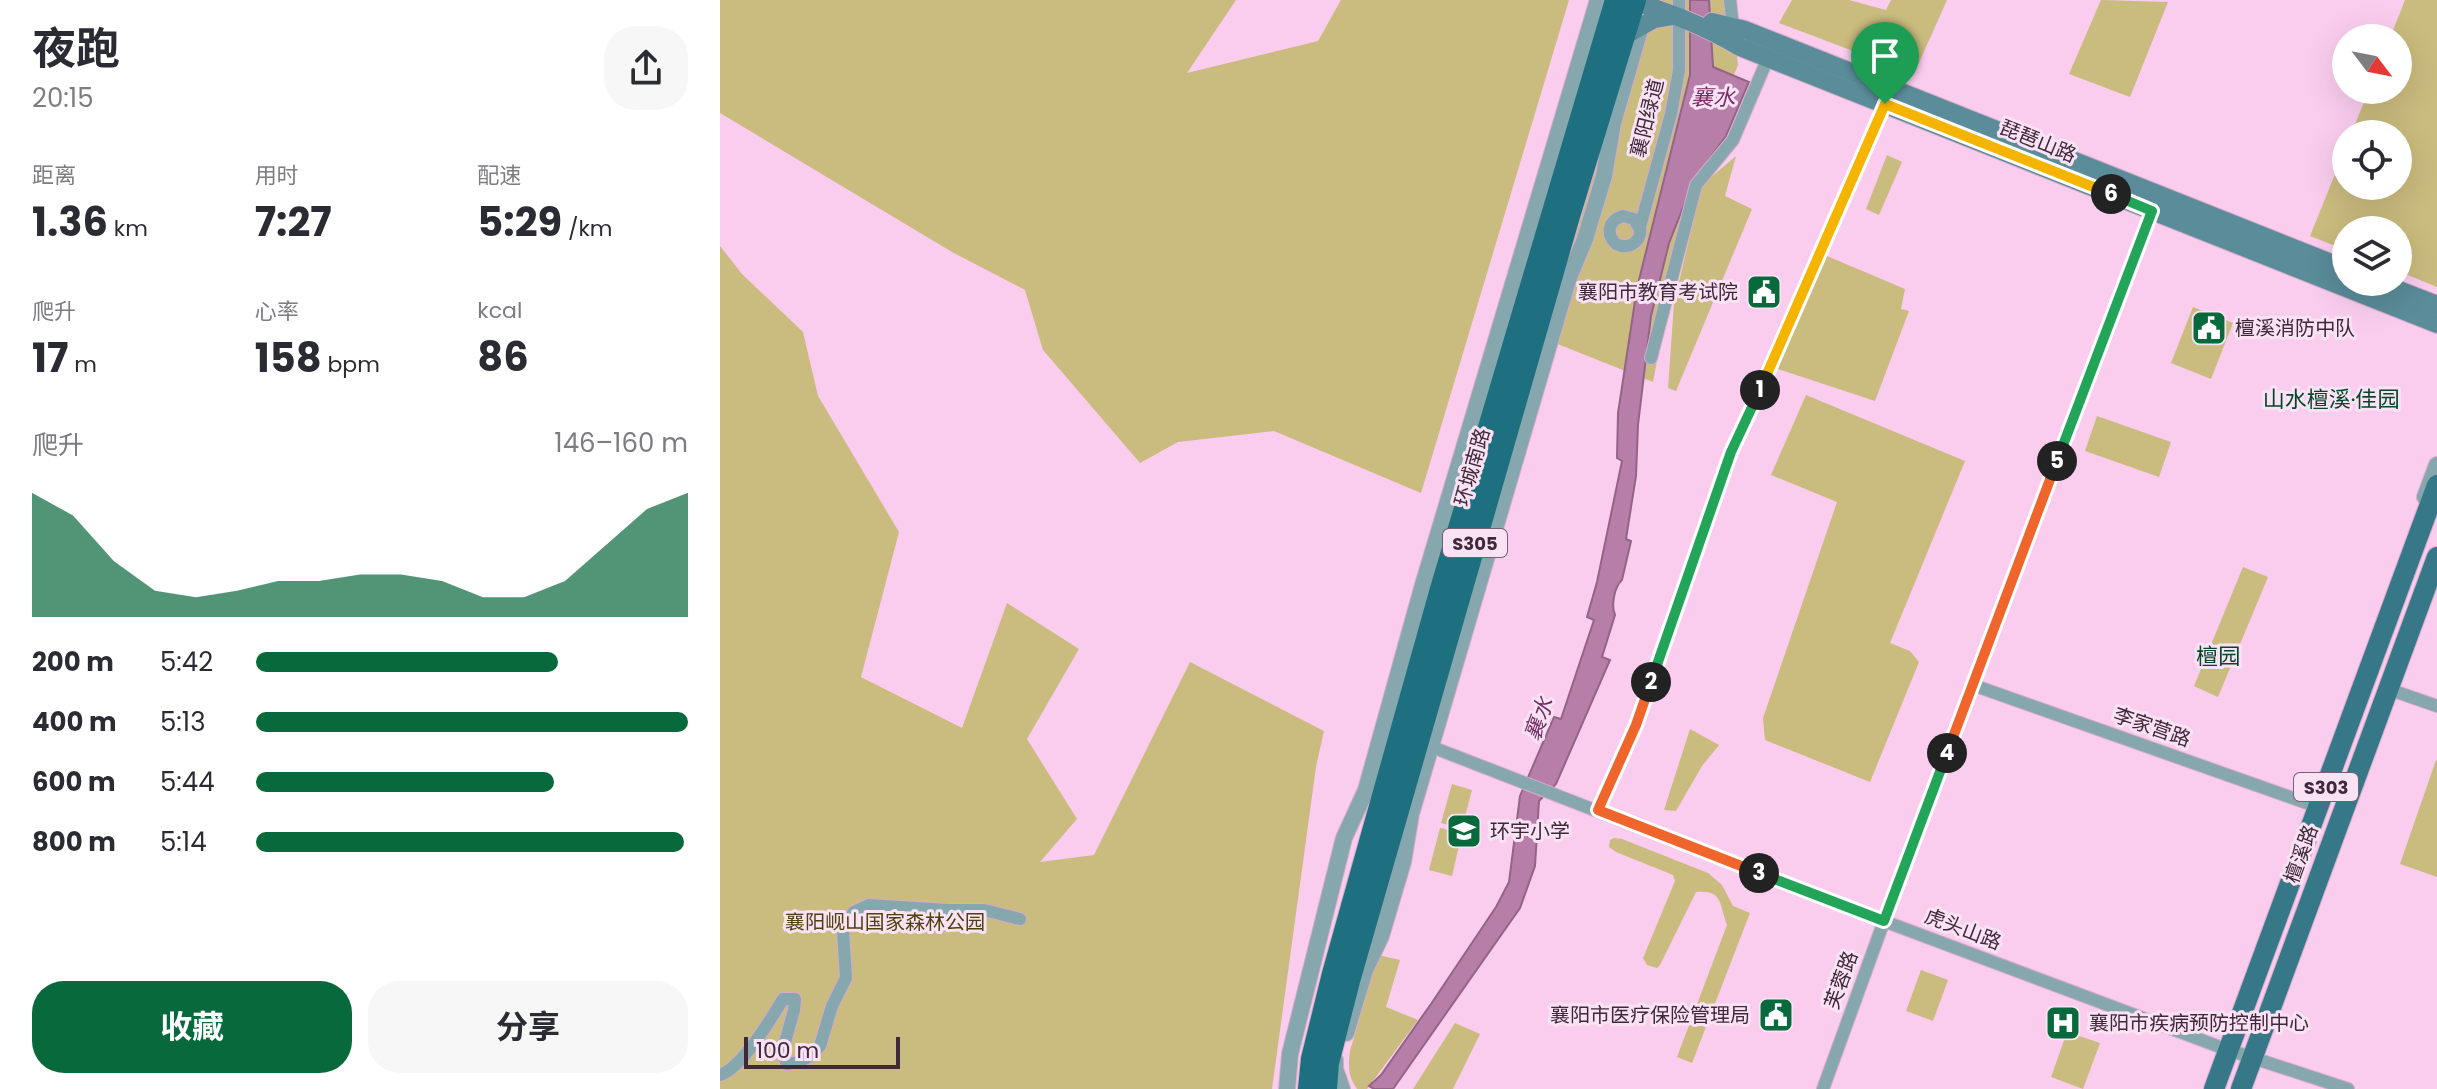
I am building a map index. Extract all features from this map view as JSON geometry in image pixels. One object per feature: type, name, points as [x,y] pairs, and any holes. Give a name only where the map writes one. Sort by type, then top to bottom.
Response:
[{"type":"highway","name":"环城南路","points":[[1331,1079],[1328,1063],[1408,738],[1441,589],[1634,0]]},
{"type":"highway","name":"环城南路","points":[[1309,1089],[1312,1059],[1333,974],[1632,31],[1634,0]]},
{"type":"main road","points":[[1634,0],[1677,6],[1721,27]]},
{"type":"main road","points":[[1632,31],[1666,15],[1677,6]]},
{"type":"main road","name":"琵琶山路","points":[[1721,27],[1740,47],[2437,324]]},
{"type":"main road","name":"琵琶山路","points":[[1721,27],[1745,30],[2332,263]]},
{"type":"main road","points":[[2412,295],[2437,305]]},
{"type":"main road","name":"檀溪路","points":[[2214,1089],[2224,1048],[2437,485]]},
{"type":"main road","name":"檀溪路","points":[[2241,1089],[2256,1059],[2392,690],[2437,557]]},
{"type":"street","points":[[1342,1089],[1331,1079],[1365,970],[1381,936],[1403,862],[1411,814],[1408,738],[1598,0]]},
{"type":"street","points":[[1721,27],[1730,0]]},
{"type":"street","name":"襄阳绿道","points":[[1639,228],[1634,219],[1623,216],[1614,221],[1610,230],[1612,240],[1626,247],[1636,242],[1640,235],[1679,70],[1677,6]]},
{"type":"street","points":[[1651,358],[1696,185],[1733,140],[1768,58]]},
{"type":"street","points":[[1598,810],[1636,725],[1731,452],[1885,104]]},
{"type":"street","name":"芙蓉路","points":[[1823,1089],[2152,211]]},
{"type":"street","points":[[2314,805],[2437,465]]},
{"type":"street","points":[[2437,582],[2392,690],[2437,706]]},
{"type":"street","name":"李家营路","points":[[1973,685],[2314,805]]},
{"type":"street","points":[[1287,1089],[1290,1054],[1344,838],[1366,790],[1408,738]]},
{"type":"street","name":"虎头山路","points":[[1408,738],[2224,1048],[2348,1089]]},
{"type":"street","points":[[720,1075],[727,1073],[755,1042],[783,999],[795,999],[782,1053],[787,1064],[810,1056],[820,1046],[832,1006],[846,978],[843,930],[854,912],[869,905],[984,910],[1020,919]]},
{"type":"street","points":[[2204,1089],[2224,1048]]},
{"type":"street","points":[[2249,1089],[2256,1059]]},
{"type":"green space","points":[[720,0],[1236,0],[1187,73],[1318,41],[1341,0],[1569,0],[1421,493],[1274,431],[1178,442],[1140,463],[1043,350],[1025,290],[952,252],[720,113]]},
{"type":"green space","points":[[1635,0],[1730,0],[1738,65],[1690,184],[1653,382],[1535,335]]},
{"type":"green space","points":[[1792,0],[1849,0],[1886,10],[1891,0],[1947,0],[1914,74],[1779,23]]},
{"type":"green space","points":[[2101,0],[2168,2],[2130,97],[2069,74]]},
{"type":"green space","points":[[2405,0],[2437,0],[2437,287],[2412,277],[2412,216],[2332,216],[2332,245],[2310,236],[2332,182],[2332,200],[2412,200],[2412,120],[2357,120],[2363,104],[2412,104],[2412,24],[2396,24]]},
{"type":"green space","points":[[1887,155],[1902,162],[1879,215],[1866,209]]},
{"type":"green space","points":[[1736,156],[1725,196],[1752,209],[1676,391],[1668,388],[1674,303],[1702,185]]},
{"type":"green space","name":"襄阳岘山国家森林公园","points":[[720,246],[742,274],[803,332],[818,396],[899,532],[861,677],[962,728],[1007,603],[1079,649],[1027,739],[1077,819],[1040,862],[1094,855],[1190,662],[1324,731],[1316,767],[1272,1089],[720,1089]]},
{"type":"green space","points":[[1827,256],[1905,289],[1901,309],[1909,311],[1875,401],[1775,368]]},
{"type":"green space","points":[[2193,307],[2233,323],[2211,379],[2171,363]]},
{"type":"green space","points":[[1806,395],[1965,461],[1890,643],[1910,651],[1919,662],[1870,782],[1765,740],[1763,718],[1837,502],[1771,475]]},
{"type":"green space","points":[[2097,416],[2171,442],[2159,477],[2085,451]]},
{"type":"green space","points":[[2243,567],[2268,577],[2218,697],[2194,686]]},
{"type":"green space","points":[[1690,729],[1719,745],[1702,766],[1676,811],[1664,810]]},
{"type":"green space","points":[[2437,761],[2437,877],[2400,864]]},
{"type":"green space","points":[[1452,784],[1472,790],[1462,828],[1441,823]]},
{"type":"green space","points":[[1440,828],[1462,833],[1452,876],[1429,870]]},
{"type":"green space","points":[[1614,838],[1708,873],[1722,885],[1733,906],[1750,913],[1692,1063],[1677,1057],[1727,925],[1721,904],[1711,893],[1696,892],[1660,965],[1657,968],[1647,965],[1643,958],[1675,881],[1673,875],[1616,852],[1609,847],[1610,840]]},
{"type":"green space","points":[[1378,955],[1400,960],[1386,1007],[1418,1020],[1367,1089],[1357,1089],[1349,1071],[1350,1051]]},
{"type":"green space","points":[[1921,970],[1948,980],[1933,1021],[1906,1011]]},
{"type":"green space","points":[[1455,1023],[1480,1034],[1453,1089],[1413,1089]]},
{"type":"green space","points":[[2067,1032],[2100,1043],[2083,1089],[2051,1077]]},
{"type":"water","name":"襄水","points":[[1690,0],[1709,0],[1713,67],[1749,82],[1726,136],[1694,180],[1669,243],[1651,316],[1638,425],[1636,476],[1626,539],[1631,541],[1622,580],[1615,592],[1615,615],[1602,657],[1610,660],[1556,784],[1539,801],[1535,866],[1520,908],[1393,1089],[1374,1089],[1369,1086],[1381,1075],[1431,1004],[1496,907],[1509,882],[1520,796],[1554,717],[1561,719],[1594,620],[1587,617],[1622,461],[1617,458],[1618,413],[1637,288],[1690,75]]},
{"type":"place","name":"襄阳市教育考试院","points":[[1764,292]]},
{"type":"place","name":"檀溪消防中队","points":[[2209,328]]},
{"type":"place","name":"环宇小学","points":[[1464,831]]},
{"type":"place","name":"襄阳市医疗保险管理局","points":[[1776,1015]]},
{"type":"place","name":"襄阳市疾病预防控制中心","points":[[2063,1023]]},
{"type":"district","name":"山水檀溪·佳园","points":[[2331,399]]},
{"type":"district","name":"檀园","points":[[2218,656]]},
{"type":"route","points":[[1885,104],[2152,211],[1884,921],[1598,810],[1636,725],[1731,452],[1885,104]]}]
